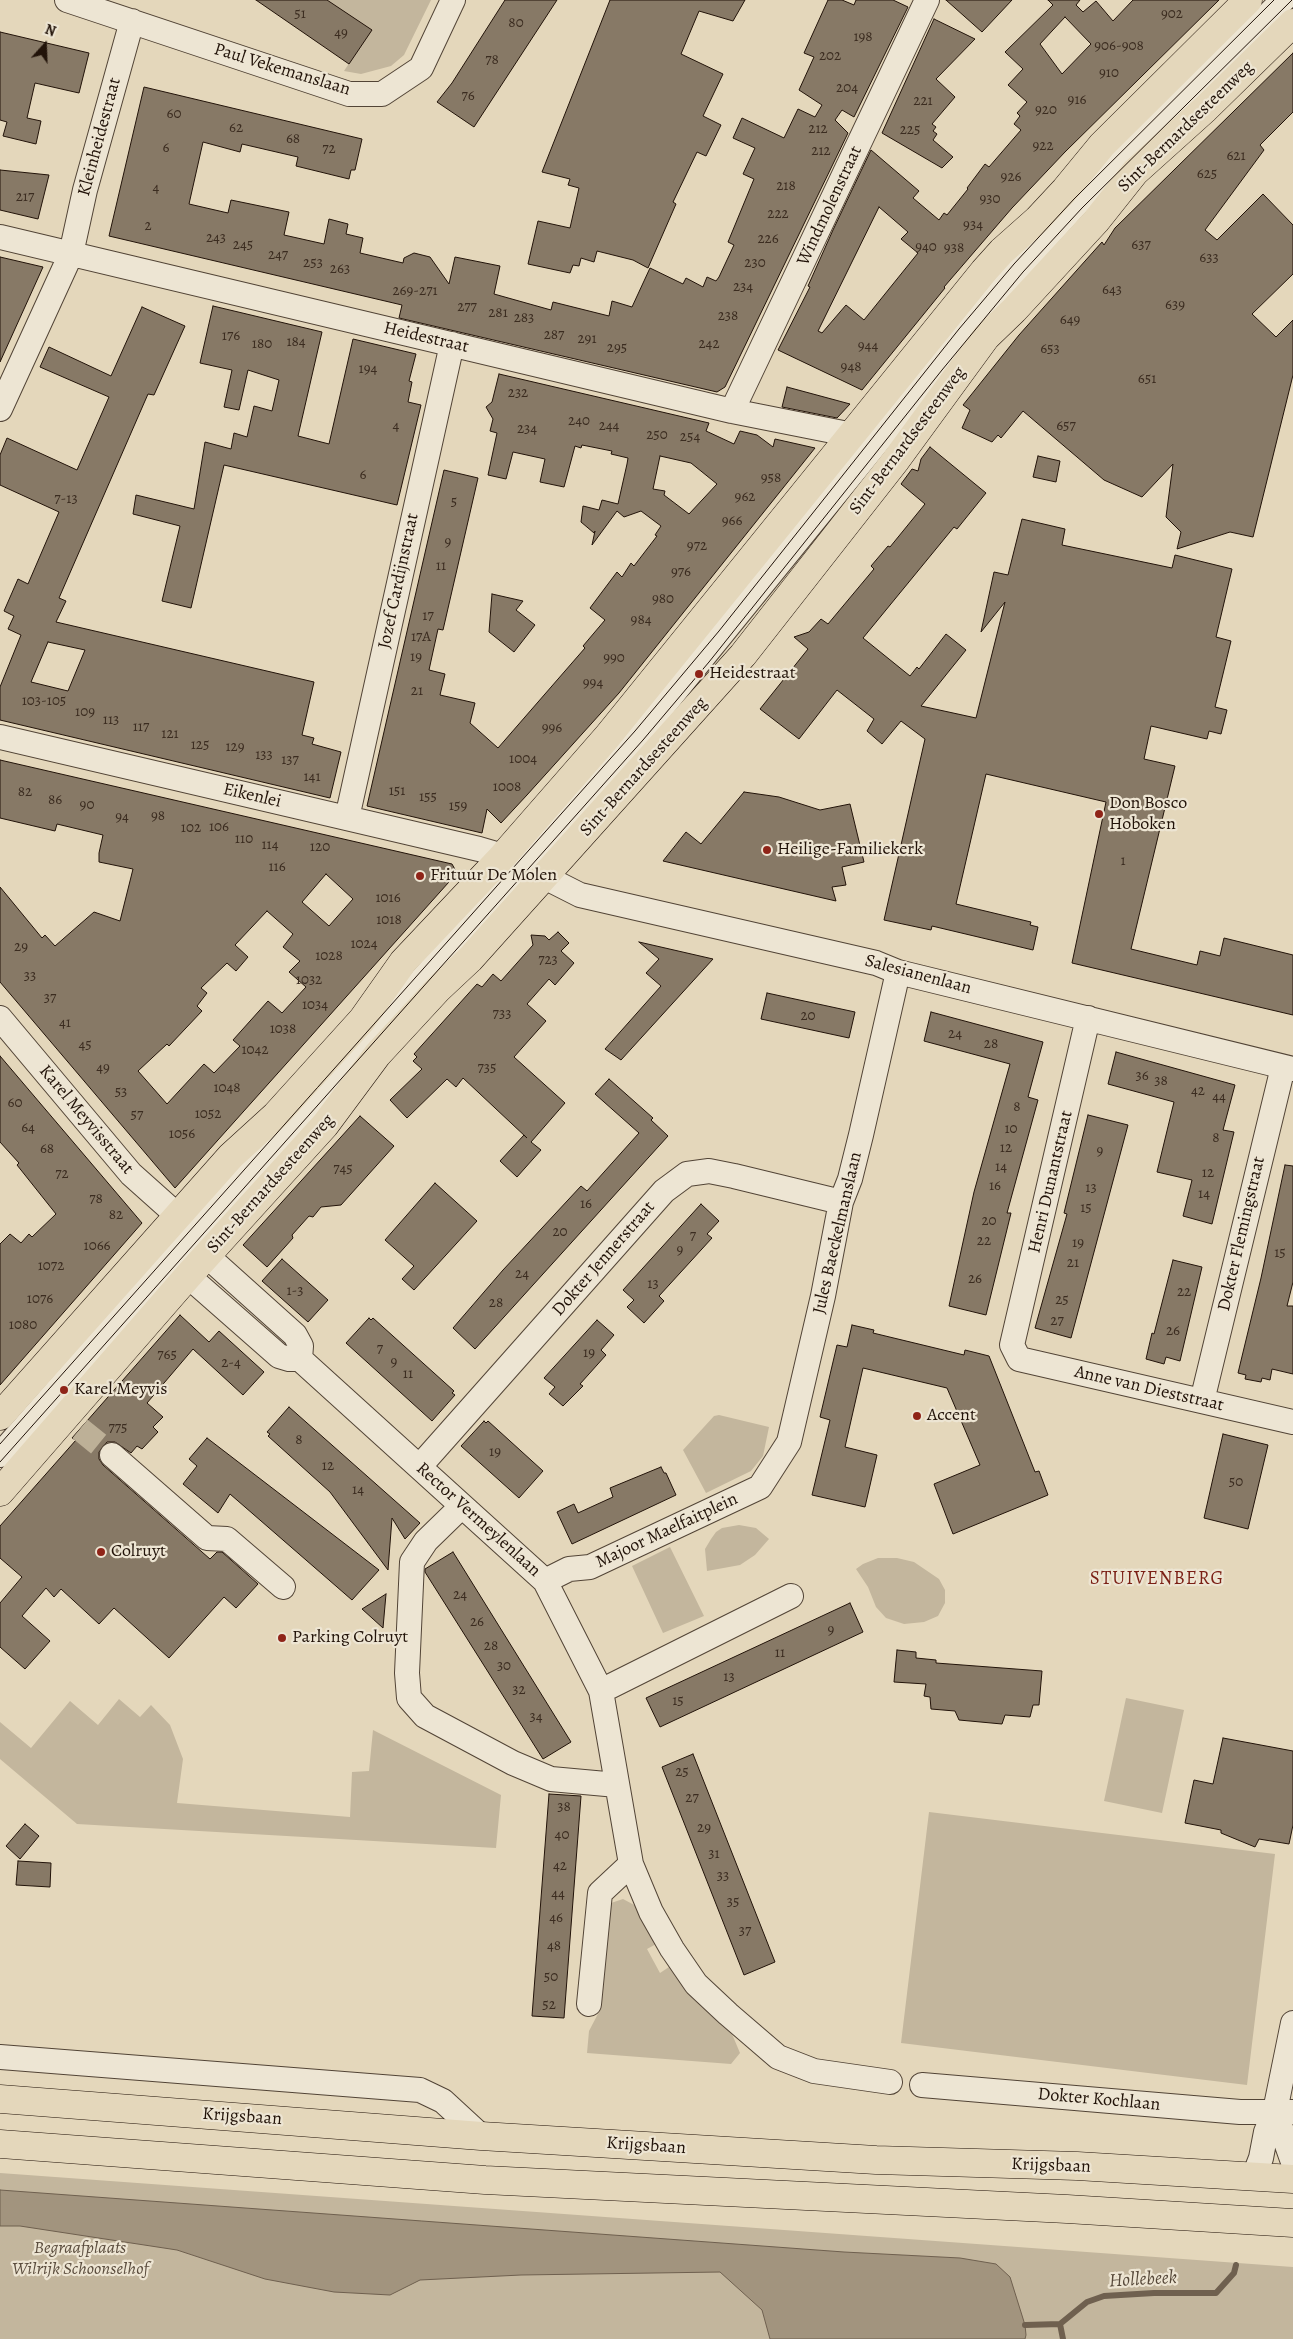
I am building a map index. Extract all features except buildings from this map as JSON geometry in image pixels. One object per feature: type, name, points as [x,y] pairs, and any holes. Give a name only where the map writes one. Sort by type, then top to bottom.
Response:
[{"type":"main road","name":"Sint-Bernardsesteenweg","points":[[0,1492],[73,1423],[188,1276],[325,1125],[377,1055],[438,989],[470,959],[523,867],[607,737],[1002,251],[1038,219],[1075,179],[1102,145],[1248,0]]},
{"type":"main road","name":"Sint-Bernardsesteenweg","points":[[0,1416],[231,1156],[282,1108],[374,1005],[404,962],[523,867],[743,655],[896,460],[950,383],[991,332],[1014,310],[1096,221],[1135,172],[1205,110],[1293,23]]},
{"type":"main road","name":"Krijgsbaan","points":[[0,2099],[481,2136],[876,2160],[1077,2166],[1293,2179]]},
{"type":"main road","points":[[0,2144],[485,2180],[1066,2209],[1293,2224]]},
{"type":"street","name":"Paul Vekemanslaan","points":[[68,0],[348,94],[382,94],[421,68],[453,0]]},
{"type":"street","name":"Windmolenstraat","points":[[732,411],[927,0]]},
{"type":"street","points":[[0,1455],[196,1232],[640,736],[1018,269],[1077,204],[1283,0]]},
{"type":"street","name":"Kleinheidestraat","points":[[0,409],[71,254],[85,190],[132,21]]},
{"type":"street","name":"Heidestraat","points":[[0,238],[732,411],[852,436]]},
{"type":"street","name":"Jozef Cardijnstraat","points":[[347,818],[452,344]]},
{"type":"street","name":"Eikenlei","points":[[0,738],[347,818],[523,867]]},
{"type":"street","name":"Salesianenlaan","points":[[523,867],[580,894],[876,963],[898,972],[1288,1068]]},
{"type":"street","name":"Jules Baeckelmanslaan","points":[[760,1487],[789,1442],[823,1296],[842,1201],[850,1179],[861,1135],[898,972]]},
{"type":"street","name":"Karel Meyvisstraat","points":[[0,1018],[132,1174],[178,1216]]},
{"type":"street","name":"Henri Dunantstraat","points":[[1012,1345],[1088,1018]]},
{"type":"street","name":"Dokter Flemingstraat","points":[[1202,1401],[1288,1068]]},
{"type":"street","name":"Dokter Jennerstraat","points":[[420,1466],[664,1190],[687,1174],[709,1171],[842,1201]]},
{"type":"street","points":[[206,1256],[296,1335],[301,1346],[300,1359]]},
{"type":"street","name":"Rector Vermeylenlaan","points":[[188,1276],[280,1356],[289,1359],[300,1359],[545,1581],[601,1691],[631,1864],[651,1912],[672,1949],[696,1984],[778,2057],[814,2071],[890,2082]]},
{"type":"street","points":[[231,1314],[248,1293]]},
{"type":"street","name":"Anne van Dieststraat","points":[[1012,1345],[1019,1359],[1293,1422]]},
{"type":"street","points":[[112,1455],[207,1538],[227,1539],[283,1587]]},
{"type":"street","name":"Majoor Maelfaitplein","points":[[545,1581],[569,1569],[590,1568],[760,1487]]},
{"type":"street","points":[[462,1506],[426,1541],[412,1562],[407,1673],[409,1698],[425,1716],[513,1763],[551,1779],[617,1785]]},
{"type":"street","points":[[601,1691],[791,1596]]},
{"type":"street","points":[[589,2004],[600,1893],[631,1864]]},
{"type":"street","points":[[1293,2023],[1284,2112],[1293,2162]]},
{"type":"street","points":[[0,2057],[420,2090],[443,2101],[481,2136]]},
{"type":"street","name":"Dokter Kochlaan","points":[[922,2086],[1240,2112],[1284,2112]]},
{"type":"street","points":[[1254,2176],[1262,2158],[1266,2132],[1284,2112]]},
{"type":"green space","points":[[327,0],[431,0],[404,55],[391,66],[361,74],[344,71],[371,30]]},
{"type":"green space","points":[[719,1415],[769,1427],[763,1456],[751,1471],[706,1493],[683,1450],[714,1416]]},
{"type":"green space","points":[[739,1525],[756,1528],[769,1539],[755,1555],[740,1565],[707,1571],[705,1549],[711,1539],[722,1528]]},
{"type":"green space","points":[[670,1547],[704,1616],[663,1633],[632,1566]]},
{"type":"green space","points":[[878,1558],[897,1558],[914,1562],[939,1579],[945,1590],[945,1603],[938,1616],[924,1622],[904,1624],[886,1618],[876,1607],[868,1587],[856,1569]]},
{"type":"green space","points":[[1126,1698],[1184,1710],[1162,1813],[1104,1801]]},
{"type":"green space","points":[[119,1699],[140,1717],[151,1705],[170,1725],[183,1759],[177,1803],[350,1817],[352,1772],[369,1771],[373,1730],[501,1795],[496,1848],[77,1824],[0,1759],[0,1722],[31,1748],[70,1701],[98,1725]]},
{"type":"green space","points":[[929,1812],[1275,1854],[1247,2085],[901,2043]]},
{"type":"green space","points":[[623,1899],[638,1907],[658,1943],[647,1949],[660,1973],[672,1965],[732,2034],[740,2053],[731,2064],[587,2053],[589,2031],[601,2008],[611,1903]]},
{"type":"green space","name":"Begraafplaats Wilrijk Schoonselhof","points":[[0,2173],[1293,2267],[1293,2339],[0,2339]]},
{"type":"shaded area","points":[[0,2190],[844,2252],[960,2258],[996,2264],[1010,2277],[1025,2325],[1026,2335],[1025,2339],[770,2339],[762,2310],[720,2272],[521,2275],[420,2280],[390,2295],[334,2292],[265,2279],[177,2250],[20,2226],[0,2226]]},
{"type":"waterway","name":"Hollebeek","points":[[1063,2339],[1060,2324],[1087,2302],[1104,2296],[1154,2293],[1216,2293],[1234,2273],[1236,2265]]},
{"type":"waterway","points":[[1025,2325],[1060,2324]]},
{"type":"tunnel","points":[[80,1429],[112,1455]]},
{"type":"tram line","points":[[0,1444],[635,731],[719,631],[959,329],[1014,264],[1074,199],[1274,0]]},
{"type":"tram line","points":[[0,1462],[643,740],[709,662],[942,370],[1023,272],[1082,208],[1292,0]]},
{"type":"place","name":"Heidestraat","points":[[699,674]]},
{"type":"place","name":"Don Bosco Hoboken","points":[[1099,814]]},
{"type":"place","name":"Heilige-Familiekerk","points":[[767,850]]},
{"type":"place","name":"Frituur De Molen","points":[[420,876]]},
{"type":"place","name":"Karel Meyvis","points":[[64,1390]]},
{"type":"place","name":"Accent","points":[[917,1416]]},
{"type":"place","name":"Colruyt","points":[[101,1552]]},
{"type":"place","name":"Parking Colruyt","points":[[282,1638]]},
{"type":"district","name":"STUIVENBERG","points":[[1157,1579]]}]
